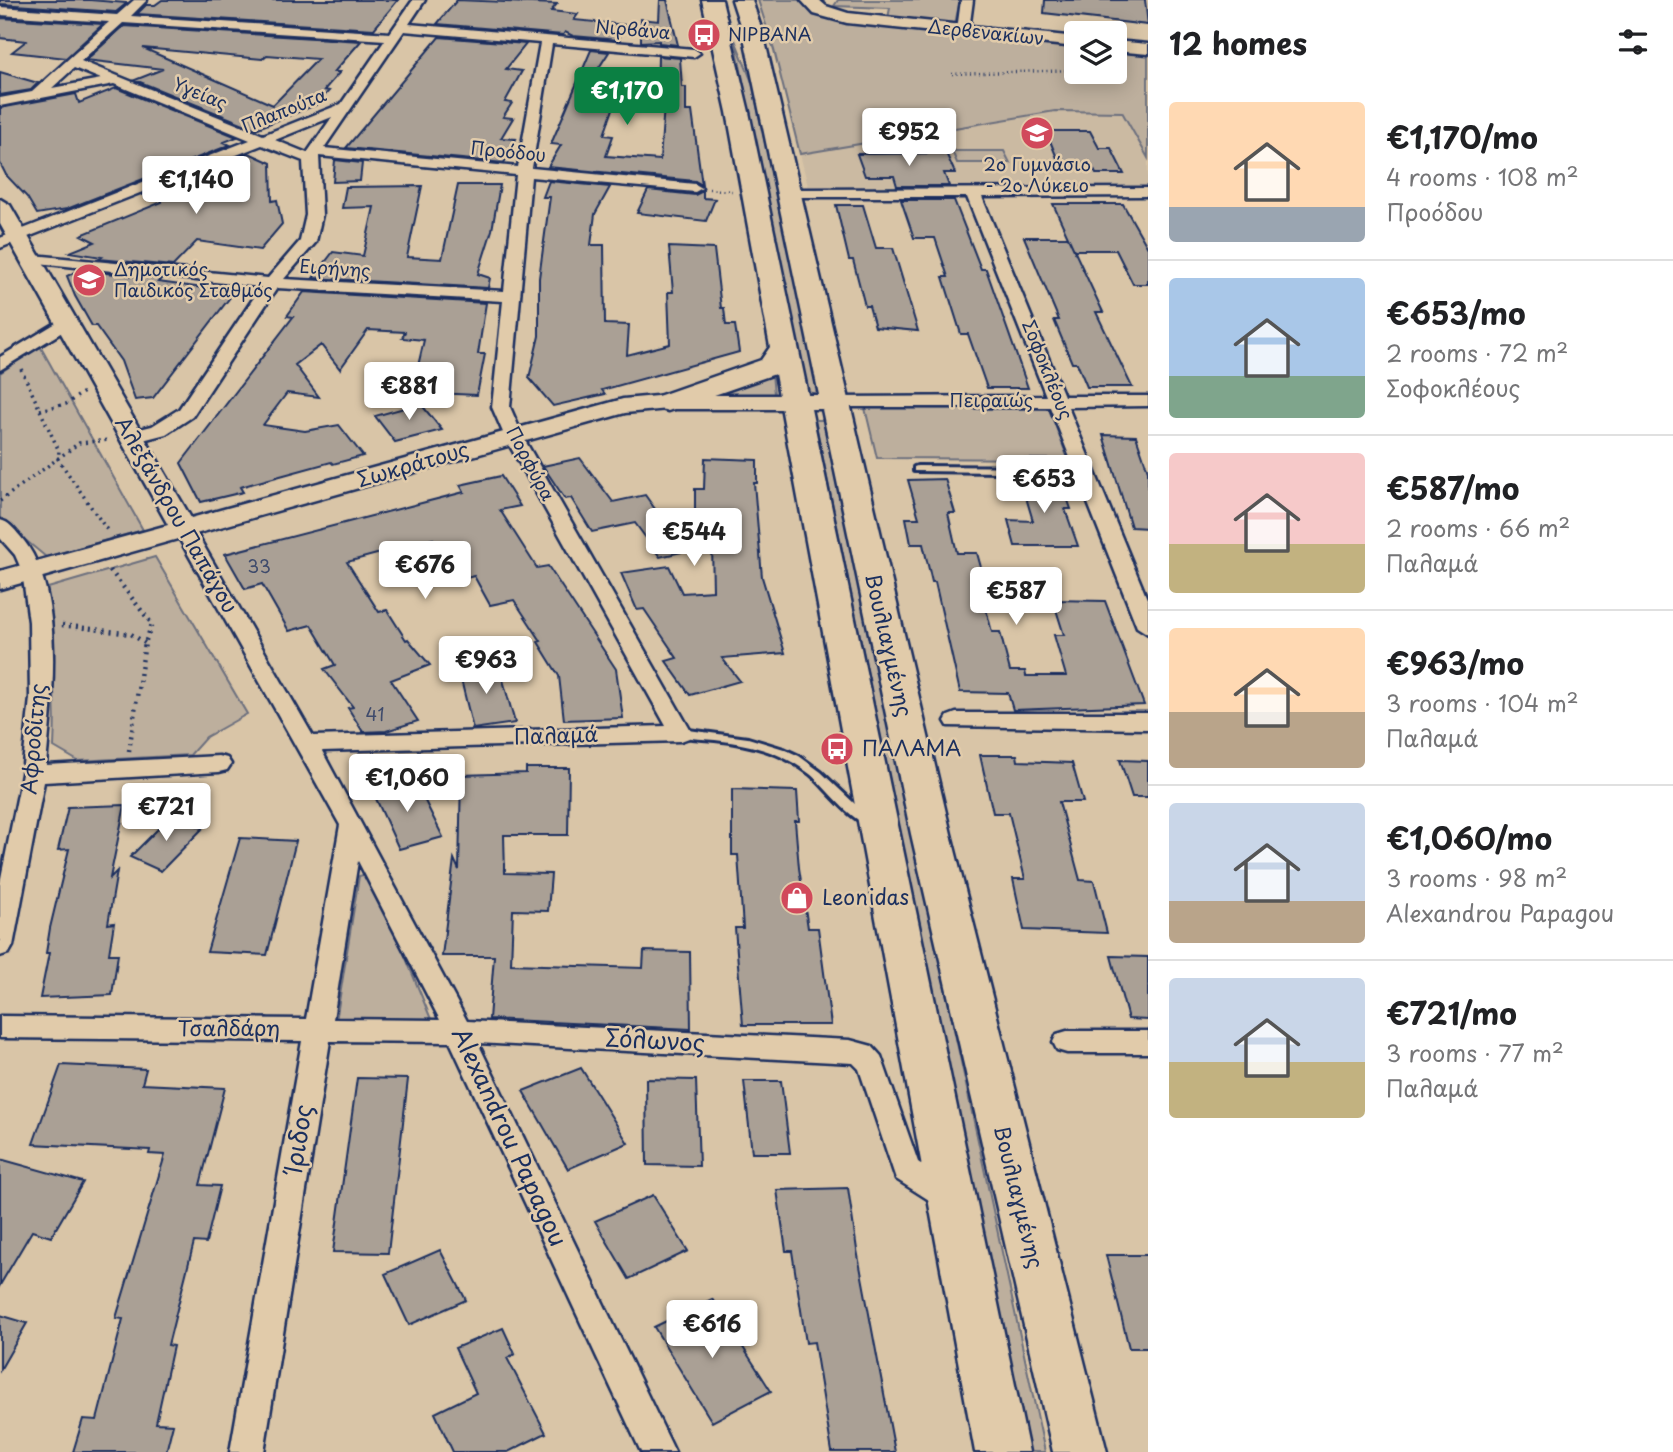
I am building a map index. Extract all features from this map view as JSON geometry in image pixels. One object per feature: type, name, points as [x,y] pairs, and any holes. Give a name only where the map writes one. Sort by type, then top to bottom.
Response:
[{"type":"main road","name":"Βουλιαγμένης","points":[[712,0],[755,193],[1002,1452]]},
{"type":"main road","name":"Βουλιαγμένης","points":[[742,0],[754,37],[931,834],[1080,1452]]},
{"type":"main road","points":[[668,402],[771,366],[780,358],[785,347]]},
{"type":"street","points":[[36,95],[74,64],[141,0]]},
{"type":"street","points":[[131,437],[159,430],[186,413],[272,283],[308,242],[314,215],[313,156],[419,0]]},
{"type":"street","points":[[963,30],[967,0]]},
{"type":"street","name":"Δερβενακίων","points":[[814,2],[847,18],[1064,41]]},
{"type":"street","name":"Νιρβάνα","points":[[0,11],[547,39],[694,53]]},
{"type":"street","name":"Πορφύρα","points":[[547,39],[524,173],[514,297],[501,407],[514,437],[681,733]]},
{"type":"street","points":[[1127,47],[1148,49]]},
{"type":"street","name":"Υγείας","points":[[74,64],[264,141],[313,156]]},
{"type":"street","points":[[0,102],[114,80]]},
{"type":"street","name":"Πλαπούτα","points":[[16,245],[348,106]]},
{"type":"street","name":"Προόδου","points":[[313,156],[695,188]]},
{"type":"street","points":[[788,193],[1144,192],[1148,207]]},
{"type":"street","name":"Σοφοκλέους","points":[[973,193],[1148,627]]},
{"type":"street","name":"Αλεξάνδρου Παπάγου","points":[[0,205],[16,245],[66,322],[352,825]]},
{"type":"street","name":"Ειρήνης","points":[[16,245],[272,283],[514,297]]},
{"type":"street","points":[[7,360],[66,322]]},
{"type":"street","name":"Πειραιώς","points":[[834,402],[1148,401]]},
{"type":"street","name":"Σωκράτους","points":[[0,580],[32,571],[102,542],[184,529],[623,406],[668,402],[834,402]]},
{"type":"street","points":[[0,526],[24,553],[32,571]]},
{"type":"street","name":"Αφροδίτης","points":[[0,946],[34,774],[41,698],[40,622],[32,571]]},
{"type":"street","points":[[956,722],[1148,722]]},
{"type":"street","name":"Παλαμά","points":[[306,744],[681,733]]},
{"type":"street","points":[[34,774],[219,764]]},
{"type":"street","name":"Ίριδος","points":[[247,1452],[352,825]]},
{"type":"street","name":"Alexandrou Papagou","points":[[352,825],[459,1031],[658,1452]]},
{"type":"street","name":"Τσαλδάρη","points":[[0,1027],[459,1031]]},
{"type":"street","name":"Σόλωνος","points":[[459,1031],[850,1051],[862,1054],[872,1064],[906,1170],[953,1203]]},
{"type":"street","points":[[1067,1042],[1148,1042]]},
{"type":"lane","points":[[918,469],[1086,470]]},
{"type":"lane","points":[[681,733],[748,740],[777,748],[811,769],[860,816],[880,830]]},
{"type":"path","points":[[952,74],[1064,72]]},
{"type":"path","points":[[695,188],[755,193]]},
{"type":"path","points":[[7,360],[40,410],[59,452],[58,459],[102,542],[152,624],[145,643],[127,769]]},
{"type":"path","points":[[40,410],[66,404],[100,382]]},
{"type":"path","points":[[0,501],[79,443],[131,437]]},
{"type":"path","points":[[40,622],[131,634],[145,643]]},
{"type":"shaded area","points":[[758,0],[800,0],[820,15],[839,21],[1064,44],[1064,84],[1127,84],[1127,49],[1148,52],[1148,158],[1122,112],[1055,111],[800,154],[774,50]]},
{"type":"shaded area","points":[[838,0],[960,0],[955,24],[888,18],[890,8],[834,6]]},
{"type":"shaded area","points":[[735,40],[752,82],[818,391],[816,394],[808,392],[804,385]]},
{"type":"shaded area","name":"2ο Γυμνάσιο - 2ο Λύκειο","points":[[1055,111],[1148,112],[1148,186],[808,186],[800,154]]},
{"type":"shaded area","points":[[952,151],[1004,151],[1010,163],[957,163]]},
{"type":"shaded area","points":[[40,346],[143,530],[46,557],[0,519],[0,373]]},
{"type":"shaded area","points":[[772,374],[774,394],[718,395],[717,392]]},
{"type":"shaded area","points":[[865,408],[1049,409],[1068,459],[877,458]]},
{"type":"shaded area","points":[[815,420],[823,420],[1045,1452],[1029,1452]]},
{"type":"shaded area","points":[[155,557],[247,714],[206,737],[190,755],[78,761],[54,747],[52,668],[41,590]]},
{"type":"shaded area","points":[[371,873],[433,1024],[336,1021],[359,876]]},
{"type":"building","points":[[0,0],[90,0],[127,3],[116,12],[0,4]]},
{"type":"building","points":[[162,0],[398,0],[374,29],[137,14],[146,5],[155,5]]},
{"type":"building","points":[[457,0],[557,4],[551,11],[578,14],[574,20],[627,25],[618,40],[573,36],[565,32],[563,35],[437,24]]},
{"type":"building","points":[[660,0],[667,0],[678,45],[659,41],[641,42],[641,19],[659,21]]},
{"type":"building","points":[[1045,0],[1145,0],[1148,25],[1127,21],[1044,13]]},
{"type":"building","points":[[0,18],[103,24],[66,58],[12,52],[26,41],[0,38]]},
{"type":"building","points":[[124,26],[361,41],[334,72],[340,72],[324,90],[329,91],[316,105],[256,129],[135,80],[163,69],[86,60]],"holes":[[[143,48],[262,59],[267,55],[318,59],[273,105]]]},
{"type":"building","points":[[439,37],[526,44],[506,69],[522,71],[505,102],[512,103],[503,117],[513,118],[501,138],[516,139],[504,163],[346,148]]},
{"type":"building","points":[[591,50],[609,52],[591,80],[622,83],[604,135],[613,136],[606,156],[660,160],[664,105],[657,105],[658,56],[680,58],[682,87],[686,87],[686,111],[692,111],[702,185],[695,181],[548,167],[561,145],[551,144]]},
{"type":"building","points":[[0,72],[38,83],[31,90],[0,95]]},
{"type":"building","points":[[116,88],[237,137],[224,142],[230,145],[67,209],[37,214],[27,197],[6,175],[0,163],[0,108],[76,94],[79,103]]},
{"type":"building","points":[[1046,131],[1090,131],[1099,148],[1111,148],[1124,174],[1096,174],[1093,168],[1073,168],[1059,163]]},
{"type":"building","points":[[249,153],[271,163],[272,201],[277,200],[282,224],[260,250],[197,241],[173,266],[99,259],[102,257],[70,252],[95,242],[81,235],[162,202],[159,192],[141,195]]},
{"type":"building","points":[[946,153],[955,173],[944,173],[949,186],[897,186],[894,176],[865,176],[857,154]]},
{"type":"building","points":[[335,160],[362,163],[360,181],[333,182]]},
{"type":"building","points":[[549,181],[610,187],[595,214],[591,245],[604,245],[605,324],[629,325],[627,355],[670,344],[668,292],[673,292],[669,247],[714,249],[721,308],[724,308],[726,325],[735,325],[739,352],[602,390],[605,394],[553,406],[529,378],[539,336],[539,278],[550,197],[543,197]]},
{"type":"building","points":[[458,185],[500,185],[492,230],[478,274],[490,278],[488,288],[313,278],[333,252],[363,256],[374,207],[342,208],[346,187],[422,186],[407,257],[442,259]]},
{"type":"building","points":[[648,190],[695,195],[703,191],[703,198],[715,199],[706,221],[637,213]]},
{"type":"building","points":[[901,200],[954,200],[981,269],[986,269],[1028,388],[987,388],[968,334],[961,334],[943,277],[948,277],[935,238],[914,238]]},
{"type":"building","points":[[1053,204],[1123,204],[1148,248],[1148,284],[1133,284],[1116,250],[1074,250]]},
{"type":"building","points":[[836,205],[863,205],[876,248],[893,248],[918,331],[875,327],[869,306],[865,306],[853,260],[849,260]]},
{"type":"building","points":[[1024,237],[1068,237],[1103,312],[1096,312],[1132,387],[1087,387],[1077,363],[1072,363],[1054,320],[1059,320]]},
{"type":"building","points":[[79,270],[161,279],[158,282],[234,292],[153,398],[135,400],[121,361],[96,326],[92,326],[75,296],[67,276]]},
{"type":"building","points":[[304,292],[486,303],[478,354],[485,354],[477,395],[412,392],[424,340],[402,338],[405,332],[368,330],[340,369],[321,345],[295,365],[319,397],[287,393],[263,425],[305,431],[339,425],[363,456],[240,487],[243,492],[201,502],[181,463],[293,317],[287,316]]},
{"type":"building","points":[[412,393],[442,430],[395,442],[375,416],[408,407]]},
{"type":"building","points":[[1103,435],[1136,436],[1148,471],[1148,528],[1131,527]]},
{"type":"building","points":[[580,458],[613,502],[645,495],[665,523],[695,516],[695,489],[704,489],[705,458],[757,460],[757,483],[754,483],[762,577],[785,653],[722,658],[740,681],[690,695],[666,661],[677,658],[644,609],[637,610],[621,573],[669,566],[682,593],[713,591],[712,545],[660,557],[635,523],[592,532],[571,498],[565,499],[543,466]]},
{"type":"building","points":[[501,476],[520,506],[500,510],[537,568],[548,566],[616,669],[623,718],[564,720],[559,676],[538,642],[541,641],[514,600],[490,605],[474,576],[466,578],[446,543],[438,545],[433,539],[347,562],[379,612],[387,610],[406,640],[408,639],[430,665],[391,680],[418,721],[386,731],[363,732],[348,708],[353,707],[324,669],[335,665],[311,625],[289,631],[262,584],[245,589],[225,554],[464,492],[460,485]]},
{"type":"building","points":[[1020,477],[1060,478],[1071,509],[1065,509],[1078,546],[1015,546],[1008,520],[1033,521]]},
{"type":"building","points":[[945,479],[955,513],[948,513],[957,553],[977,553],[985,582],[979,582],[992,632],[1000,632],[1010,671],[1025,671],[1026,676],[1066,676],[1054,635],[1064,635],[1053,600],[1105,601],[1144,705],[1013,710],[1008,693],[960,692],[935,582],[932,582],[923,544],[911,544],[906,518],[919,518],[908,480]]},
{"type":"building","points":[[498,662],[515,723],[473,729],[458,667]]},
{"type":"building","points":[[980,755],[1017,755],[1018,761],[1072,763],[1083,802],[1059,802],[1080,880],[1094,881],[1107,933],[1024,930],[1013,879],[1025,879],[1009,813],[993,813]]},
{"type":"building","points":[[1120,760],[1148,761],[1148,797],[1132,797]]},
{"type":"building","points":[[526,768],[569,768],[568,835],[504,835],[505,873],[551,874],[548,911],[513,910],[511,964],[643,968],[644,951],[690,952],[691,1029],[489,1019],[494,956],[442,956],[454,859],[459,870],[461,775],[526,773]]},
{"type":"building","points":[[414,779],[443,837],[399,849],[372,790]]},
{"type":"building","points":[[732,789],[797,791],[799,821],[795,821],[799,868],[808,928],[818,928],[831,1025],[743,1025],[735,928],[743,928],[738,855],[732,855]]},
{"type":"building","points":[[125,805],[110,878],[117,871],[108,924],[114,923],[109,954],[118,954],[112,995],[40,998],[49,953],[46,953],[50,928],[69,849],[58,850],[68,807]]},
{"type":"building","points":[[172,815],[203,828],[161,871],[130,857]]},
{"type":"building","points":[[240,838],[296,841],[267,955],[207,952]]},
{"type":"building","points":[[1111,956],[1148,957],[1148,1020],[1128,1019]]},
{"type":"building","points":[[61,1065],[146,1069],[142,1084],[225,1088],[200,1185],[220,1186],[206,1243],[194,1242],[168,1345],[173,1346],[156,1423],[173,1424],[166,1452],[73,1452],[83,1419],[97,1420],[123,1319],[116,1318],[165,1155],[149,1154],[150,1150],[33,1144]]},
{"type":"building","points":[[581,1068],[628,1143],[568,1169],[523,1091]]},
{"type":"building","points":[[357,1078],[408,1079],[388,1253],[333,1252]]},
{"type":"building","points":[[646,1079],[696,1080],[699,1166],[647,1165]]},
{"type":"building","points":[[744,1081],[781,1081],[790,1153],[752,1153]]},
{"type":"building","points":[[0,1159],[83,1182],[51,1237],[32,1231],[0,1285]]},
{"type":"building","points":[[848,1188],[895,1452],[832,1452],[814,1342],[806,1343],[792,1251],[786,1251],[777,1190]]},
{"type":"building","points":[[653,1195],[688,1251],[629,1279],[595,1221]]},
{"type":"building","points":[[440,1250],[466,1300],[409,1325],[385,1274]]},
{"type":"building","points":[[1106,1255],[1148,1255],[1148,1348],[1129,1348]]},
{"type":"building","points":[[712,1299],[771,1391],[712,1422],[654,1327]]},
{"type":"building","points":[[0,1315],[27,1323],[0,1370]]},
{"type":"building","points":[[503,1328],[515,1354],[507,1358],[546,1433],[508,1452],[453,1452],[435,1413],[476,1393],[455,1348]]},
{"type":"place","name":"ΝΙΡΒΑΝΑ","points":[[704,35]]},
{"type":"place","name":"2ο Γυμνάσιο - 2ο Λύκειο","points":[[1037,133]]},
{"type":"place","name":"Δημοτικός Παιδικός Σταθμός","points":[[89,280]]},
{"type":"place","name":"ΠΑΛΑΜΑ","points":[[837,749]]},
{"type":"place","name":"Leonidas","points":[[797,898]]}]
